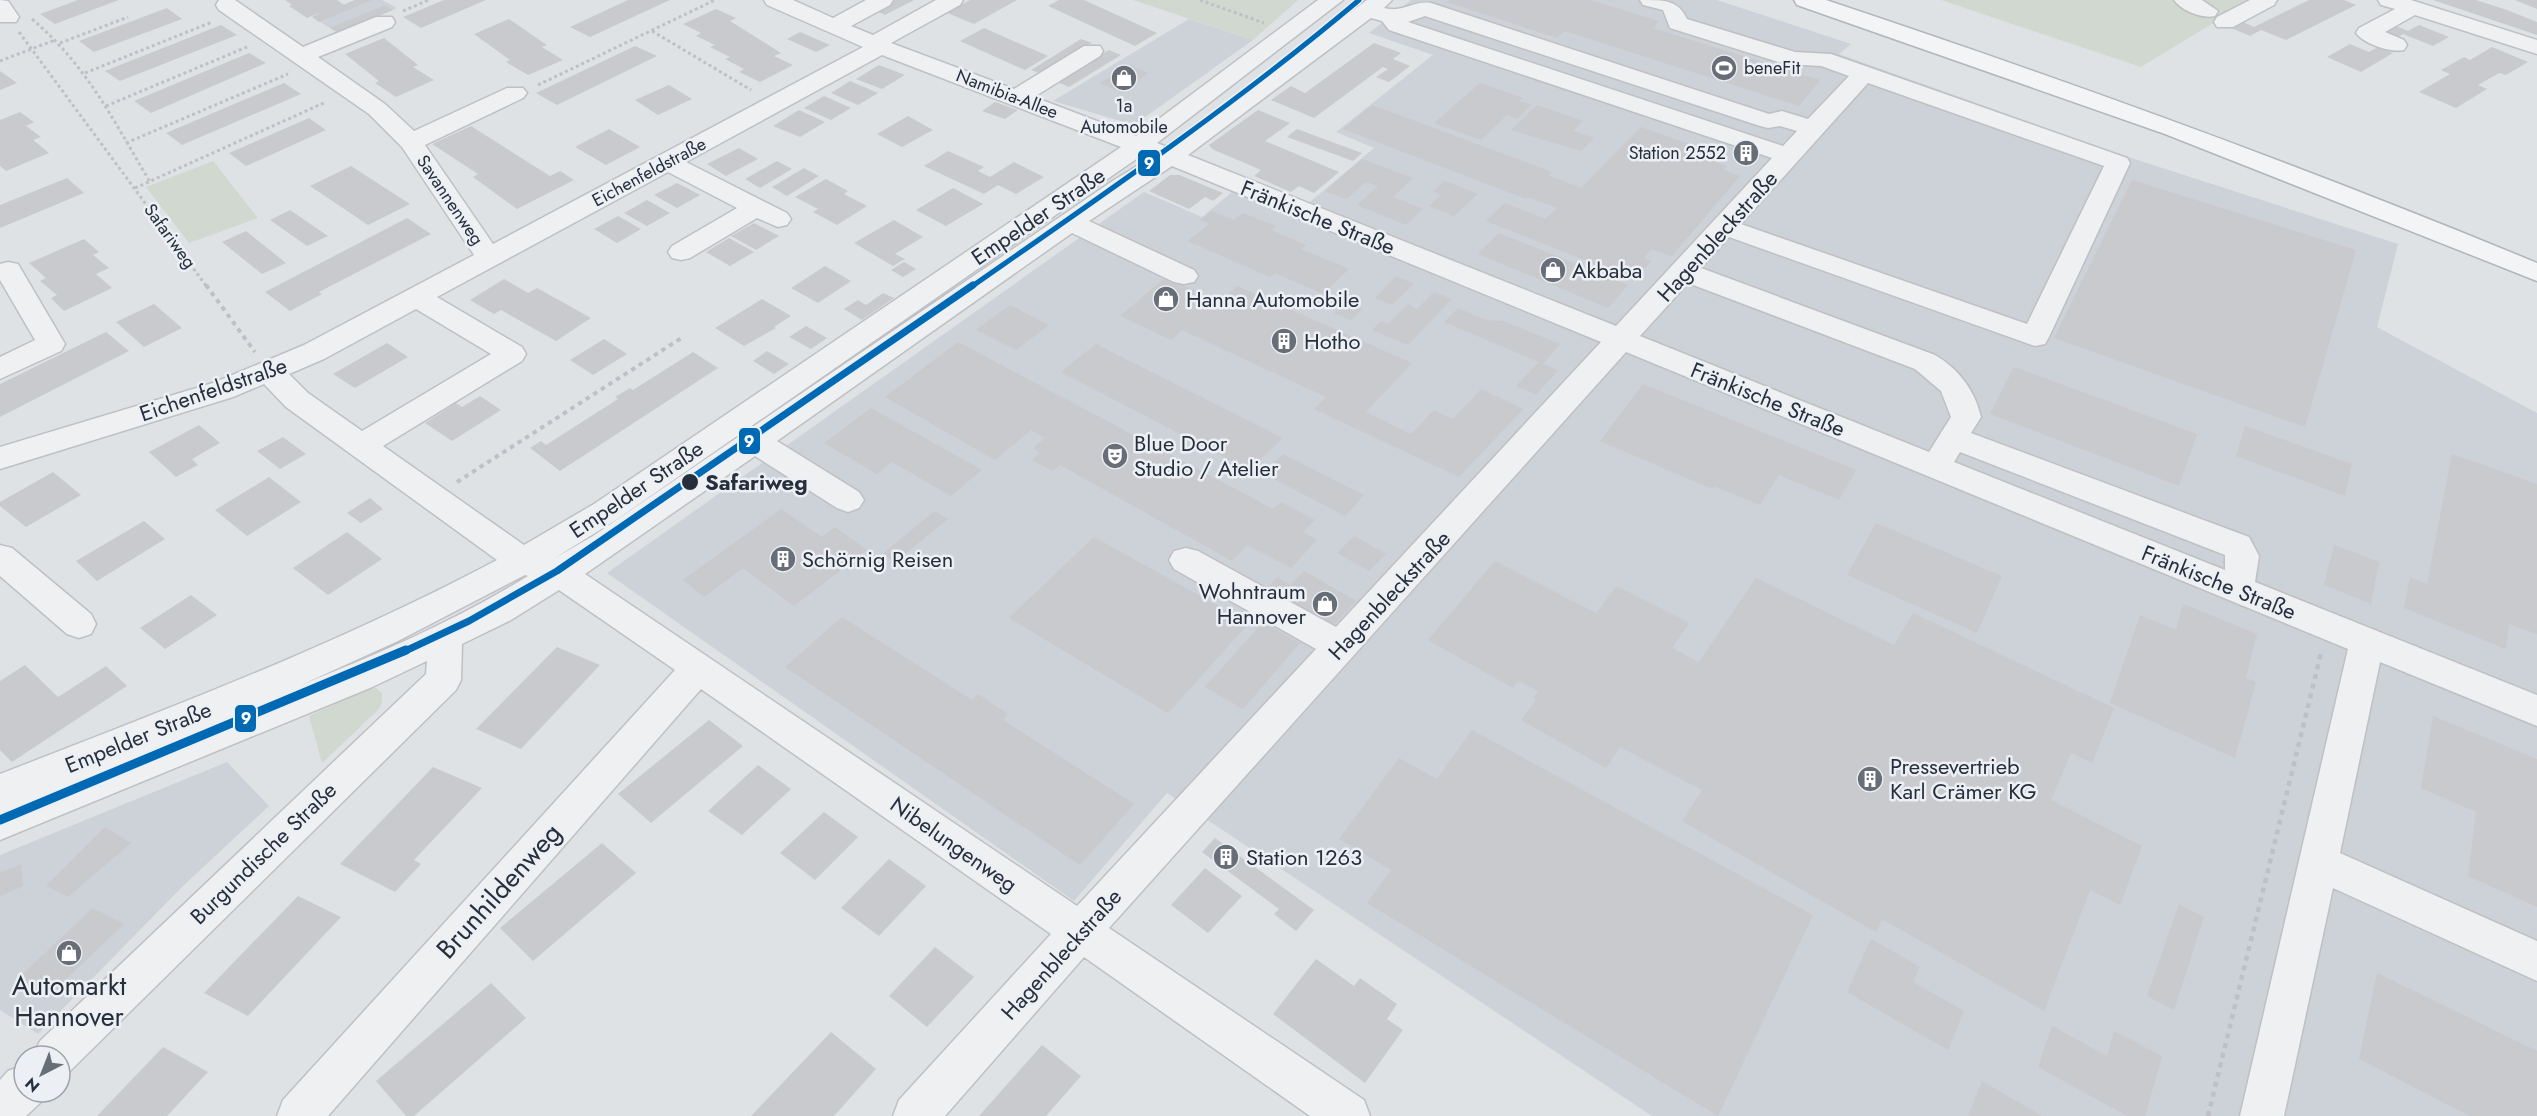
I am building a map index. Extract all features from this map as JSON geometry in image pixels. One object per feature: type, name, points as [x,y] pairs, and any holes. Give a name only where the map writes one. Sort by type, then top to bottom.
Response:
[{"type":"highway","points":[[1805,0],[2111,106],[2320,185],[2537,273]]},
{"type":"highway","points":[[1851,0],[2145,102],[2537,253]]},
{"type":"street","name":"Namibia-Allee","points":[[775,0],[877,45],[1170,157]]},
{"type":"street","points":[[834,26],[882,0]]},
{"type":"street","points":[[877,45],[952,0]]},
{"type":"street","name":"Empelder Straße","points":[[0,791],[222,704],[469,593],[524,562],[605,512],[1141,145],[1332,0]]},
{"type":"street","points":[[1651,0],[1672,6],[1678,23],[1793,59],[1823,59],[2118,163],[2035,338],[1725,227]]},
{"type":"street","points":[[2185,0],[2216,17],[2266,0]]},
{"type":"street","points":[[2389,0],[2537,48]]},
{"type":"street","points":[[1381,9],[1414,15],[1423,8],[1768,121],[1782,118],[1813,129]]},
{"type":"street","points":[[2396,45],[2367,33],[2413,8]]},
{"type":"street","name":"Savannenweg","points":[[232,9],[383,115],[411,142],[489,258]]},
{"type":"street","points":[[1381,9],[1398,25],[1789,156]]},
{"type":"street","name":"Empelder Straße","points":[[0,823],[357,678],[499,611],[560,574],[1123,185],[1170,157],[1381,9]]},
{"type":"street","points":[[305,61],[384,22]]},
{"type":"street","points":[[1479,54],[1501,34]]},
{"type":"street","name":"Eichenfeldstraße","points":[[0,458],[223,390],[314,352],[774,104],[877,45]]},
{"type":"street","points":[[1016,98],[1092,51]]},
{"type":"street","points":[[1602,94],[1622,74]]},
{"type":"street","name":"Hagenbleckstraße","points":[[915,1116],[1863,74]]},
{"type":"street","name":"Savannenweg","points":[[411,142],[515,93]]},
{"type":"street","points":[[1750,143],[1768,121]]},
{"type":"street","name":"Fränkische Straße","points":[[1170,157],[2537,711]]},
{"type":"street","points":[[667,162],[767,214],[681,252]]},
{"type":"street","points":[[1070,222],[1184,276]]},
{"type":"street","points":[[0,369],[51,344],[8,270]]},
{"type":"street","points":[[1684,272],[1935,367],[1950,382],[1966,414],[1935,467]]},
{"type":"street","points":[[362,445],[512,354],[417,297]]},
{"type":"street","points":[[270,372],[297,400],[524,562]]},
{"type":"street","points":[[1953,438],[2237,546],[2242,551],[2244,560],[2236,589]]},
{"type":"street","points":[[754,441],[848,500]]},
{"type":"street","points":[[0,557],[79,624]]},
{"type":"street","points":[[1186,560],[1341,646]]},
{"type":"street","name":"Nibelungenweg","points":[[524,562],[560,574],[699,667],[1348,1116]]},
{"type":"street","name":"Burgundische Straße","points":[[66,1044],[443,680],[446,648],[442,639]]},
{"type":"street","points":[[2262,1116],[2367,642]]},
{"type":"street","name":"Brunhildenweg","points":[[299,1116],[699,667]]},
{"type":"street","points":[[2318,862],[2537,961]]},
{"type":"street","points":[[0,1111],[12,1099]]},
{"type":"path","points":[[515,93],[533,87],[715,0]]},
{"type":"path","points":[[1200,0],[1265,23]]},
{"type":"path","points":[[85,73],[232,9]]},
{"type":"path","name":"Safariweg","points":[[4,12],[270,372]]},
{"type":"path","points":[[60,43],[128,17]]},
{"type":"path","name":"Safariweg","points":[[32,19],[60,43],[85,73],[150,182]]},
{"type":"path","points":[[651,30],[774,104]]},
{"type":"path","points":[[106,106],[272,37]]},
{"type":"path","points":[[0,61],[55,40]]},
{"type":"path","points":[[126,143],[305,61]]},
{"type":"path","points":[[135,188],[350,91]]},
{"type":"path","points":[[434,497],[683,337]]},
{"type":"path","points":[[2208,1116],[2328,626]]},
{"type":"shaded area","points":[[355,0],[382,0],[397,8],[338,33],[312,17]]},
{"type":"shaded area","points":[[1133,0],[1298,0],[1253,40]]},
{"type":"shaded area","points":[[1411,0],[1717,0],[1851,44],[1839,54],[2122,155],[2398,244],[2377,327],[2537,413],[2537,1116],[1652,1116],[1167,793],[1074,901],[607,573],[1144,192],[1202,217],[1243,183],[1304,207],[1374,148],[1336,132],[1433,55],[1369,33]]},
{"type":"shaded area","points":[[1941,0],[2251,0],[2141,67]]},
{"type":"shaded area","points":[[1189,19],[1253,40],[1134,125],[1053,101]]},
{"type":"shaded area","points":[[213,161],[258,218],[189,243],[146,187]]},
{"type":"shaded area","points":[[370,688],[376,688],[382,693],[382,703],[379,709],[322,763],[309,716]]},
{"type":"shaded area","points":[[227,762],[269,806],[183,886],[38,1034],[0,1010],[0,855]]},
{"type":"building","points":[[78,0],[119,0],[55,24],[40,14]]},
{"type":"building","points":[[285,0],[337,0],[344,5],[355,0],[372,0],[319,22],[312,17],[322,12],[307,18],[289,6],[292,5]]},
{"type":"building","points":[[444,0],[486,0],[421,28],[403,17]]},
{"type":"building","points":[[628,0],[670,0],[590,37],[570,27]]},
{"type":"building","points":[[895,0],[914,0],[885,15],[874,10]]},
{"type":"building","points":[[970,0],[1017,0],[974,24],[947,13]]},
{"type":"building","points":[[1059,0],[1084,0],[1157,33],[1135,46],[1048,6]]},
{"type":"building","points":[[1450,0],[1590,0],[1659,21],[1653,28],[1820,80],[1799,106],[1565,31],[1557,38],[1447,2]]},
{"type":"building","points":[[2309,0],[2344,0],[2356,5],[2286,40],[2261,30],[2250,36],[2229,27],[2241,21],[2254,27]]},
{"type":"building","points":[[2433,0],[2476,0],[2507,10],[2537,22],[2537,35]]},
{"type":"building","points":[[2515,0],[2537,0],[2537,9]]},
{"type":"building","points":[[385,5],[393,10],[338,33],[330,28]]},
{"type":"building","points":[[167,8],[182,19],[94,52],[79,41]]},
{"type":"building","points":[[716,9],[736,18],[730,21],[781,53],[774,56],[793,65],[760,82],[739,72],[744,69],[725,59],[730,57],[710,47],[715,45],[696,36],[701,33],[683,24]]},
{"type":"building","points":[[509,19],[547,45],[542,47],[563,60],[528,75],[506,62],[510,60],[474,34]]},
{"type":"building","points":[[221,25],[237,35],[120,81],[105,71]]},
{"type":"building","points":[[2394,25],[2408,31],[2419,25],[2449,37],[2433,46],[2403,34],[2398,37],[2384,31]]},
{"type":"building","points":[[984,28],[1048,56],[1025,70],[960,41]]},
{"type":"building","points":[[800,32],[830,45],[816,52],[787,39]]},
{"type":"building","points":[[384,38],[418,65],[413,67],[434,80],[396,97],[375,83],[379,81],[345,54]]},
{"type":"building","points":[[1081,39],[1092,43],[1042,74],[1031,70]]},
{"type":"building","points":[[1374,43],[1401,53],[1393,59],[1410,66],[1389,82],[1376,77],[1388,69],[1383,67],[1314,118],[1271,100],[1291,86],[1305,93]]},
{"type":"building","points":[[2350,44],[2369,52],[2378,47],[2393,53],[2361,72],[2327,57]]},
{"type":"building","points":[[635,46],[657,56],[557,105],[536,93]]},
{"type":"building","points":[[2492,47],[2528,62],[2506,75],[2499,73],[2478,85],[2487,89],[2456,108],[2419,92],[2450,74],[2441,70],[2464,57],[2470,60]]},
{"type":"building","points":[[1109,50],[1121,55],[1069,87],[1057,82]]},
{"type":"building","points":[[249,53],[266,63],[151,113],[134,101]]},
{"type":"building","points":[[879,65],[905,75],[882,89],[856,79]]},
{"type":"building","name":"1a Automobile","points":[[1129,65],[1148,73],[1122,93],[1100,83]]},
{"type":"building","points":[[0,71],[17,83],[0,90]]},
{"type":"building","points":[[850,81],[878,93],[858,105],[831,93]]},
{"type":"building","points":[[284,83],[301,94],[182,145],[166,133]]},
{"type":"building","points":[[1480,83],[1523,98],[1519,101],[1531,105],[1517,119],[1507,115],[1481,140],[1434,123]]},
{"type":"building","points":[[669,85],[692,99],[658,115],[635,100]]},
{"type":"building","points":[[824,96],[851,108],[831,120],[804,108]]},
{"type":"building","points":[[995,102],[1018,110],[1005,119],[982,111]]},
{"type":"building","points":[[1372,105],[1552,172],[1548,175],[1581,188],[1641,127],[1689,144],[1684,150],[1727,166],[1723,170],[1740,176],[1672,256],[1651,249],[1644,258],[1651,261],[1635,280],[1486,221],[1505,203],[1545,219],[1557,208],[1528,197],[1526,199],[1343,129]]},
{"type":"building","points":[[1537,105],[1583,121],[1573,131],[1594,138],[1581,151],[1511,130]]},
{"type":"building","points":[[799,110],[825,122],[800,137],[773,126]]},
{"type":"building","points":[[1258,110],[1290,123],[1265,141],[1339,172],[1314,193],[1299,186],[1291,192],[1254,176],[1261,170],[1212,149],[1209,145]]},
{"type":"building","points":[[20,112],[34,122],[26,126],[41,137],[33,140],[49,153],[6,171],[0,166],[0,120]]},
{"type":"building","points":[[908,116],[933,130],[902,147],[877,134]]},
{"type":"building","points":[[309,118],[326,130],[246,166],[229,153]]},
{"type":"building","points":[[471,126],[550,176],[560,171],[574,180],[517,209],[473,177],[478,174],[432,144]]},
{"type":"building","points":[[609,129],[640,147],[606,165],[575,147]]},
{"type":"building","points":[[1297,129],[1362,153],[1353,161],[1287,137]]},
{"type":"building","points":[[739,148],[758,159],[726,176],[707,164]]},
{"type":"building","points":[[948,151],[984,167],[978,171],[990,177],[1014,162],[1044,177],[1016,194],[998,185],[984,194],[924,166]]},
{"type":"building","points":[[1362,159],[1413,178],[1393,197],[1423,209],[1406,225],[1357,205],[1378,186],[1366,182],[1346,199],[1325,191]]},
{"type":"building","points":[[777,161],[792,169],[760,188],[745,179]]},
{"type":"building","points":[[351,166],[410,204],[368,225],[310,186]]},
{"type":"building","points":[[804,168],[819,176],[787,196],[772,187]]},
{"type":"building","points":[[1170,175],[1179,175],[1223,193],[1213,201],[1205,197],[1189,209],[1149,191]]},
{"type":"building","points":[[67,178],[84,193],[0,228],[0,205]]},
{"type":"building","points":[[826,179],[848,191],[844,194],[867,206],[837,225],[813,212],[818,209],[795,197]]},
{"type":"building","points":[[2132,180],[2356,250],[2305,427],[2054,338]]},
{"type":"building","points":[[1445,181],[1478,194],[1454,216],[1429,206],[1441,195],[1433,191]]},
{"type":"building","points":[[677,183],[700,195],[677,208],[654,195]]},
{"type":"building","points":[[953,188],[983,204],[946,226],[916,210]]},
{"type":"building","points":[[647,200],[670,213],[647,226],[624,213]]},
{"type":"building","points":[[290,210],[328,236],[307,246],[270,220]]},
{"type":"building","points":[[1211,211],[1234,220],[1243,213],[1276,226],[1271,230],[1306,245],[1301,249],[1349,269],[1323,294],[1275,273],[1270,277],[1188,241],[1209,224],[1200,220]]},
{"type":"building","points":[[618,216],[641,229],[617,243],[594,229]]},
{"type":"building","points":[[407,218],[431,234],[319,292],[322,294],[290,311],[265,292]]},
{"type":"building","points":[[894,220],[923,237],[895,254],[905,259],[893,266],[854,243]]},
{"type":"building","points":[[754,223],[779,236],[756,250],[731,236]]},
{"type":"building","points":[[246,231],[286,263],[262,274],[222,242]]},
{"type":"building","name":"Akbaba","points":[[1499,233],[1628,285],[1608,308],[1478,254]]},
{"type":"building","points":[[729,238],[754,252],[730,266],[706,252]]},
{"type":"building","points":[[84,239],[99,252],[93,255],[109,268],[96,274],[112,288],[64,311],[51,298],[57,295],[40,281],[46,278],[29,263]]},
{"type":"building","points":[[904,262],[916,269],[903,277],[891,270]]},
{"type":"building","points":[[825,266],[851,281],[818,303],[791,288]]},
{"type":"building","points":[[1396,276],[1414,284],[1392,305],[1375,298]]},
{"type":"building","points":[[1166,277],[1219,302],[1237,286],[1412,363],[1366,412],[1411,434],[1434,410],[1453,419],[1481,389],[1523,409],[1459,477],[1314,409],[1326,397],[1182,330],[1171,340],[1120,316]]},
{"type":"building","points":[[504,279],[528,293],[537,288],[591,318],[556,341],[501,310],[494,314],[470,300]]},
{"type":"building","points":[[1434,292],[1452,299],[1408,345],[1372,330],[1381,321],[1388,324],[1408,304],[1417,309]]},
{"type":"building","points":[[883,293],[894,298],[862,320],[844,309],[858,300],[866,305]]},
{"type":"building","points":[[762,299],[791,316],[774,327],[776,328],[744,346],[715,328]]},
{"type":"building","points":[[1345,301],[1363,309],[1351,320],[1334,313]]},
{"type":"building","points":[[154,304],[182,328],[144,347],[116,322]]},
{"type":"building","points":[[1010,305],[1049,325],[1016,350],[976,330]]},
{"type":"building","name":"Akbaba","points":[[1458,308],[1486,320],[1503,321],[1560,344],[1543,364],[1558,370],[1536,395],[1516,386],[1539,362],[1444,322]]},
{"type":"building","points":[[806,326],[827,338],[811,349],[789,337]]},
{"type":"building","points":[[106,332],[129,351],[0,417],[0,384]]},
{"type":"building","points":[[604,339],[627,354],[593,375],[570,360]]},
{"type":"building","points":[[958,342],[1273,509],[1281,502],[1315,520],[1303,532],[1317,540],[1291,568],[1247,545],[1232,561],[1060,465],[1053,471],[1032,460],[1040,453],[1033,448],[1045,438],[1031,430],[995,460],[885,397]]},
{"type":"building","points":[[387,343],[408,357],[355,388],[333,374]]},
{"type":"building","points":[[1096,344],[1283,438],[1249,470],[1061,372]]},
{"type":"building","points":[[767,351],[789,364],[774,374],[753,361]]},
{"type":"building","points":[[693,352],[718,368],[560,471],[530,448],[541,441],[546,445],[618,399],[615,397],[630,388],[633,390]]},
{"type":"building","points":[[2014,367],[2197,434],[2179,486],[1990,414]]},
{"type":"building","points":[[1643,384],[1856,470],[1839,500],[1779,475],[1760,505],[1714,486],[1712,489],[1600,441]]},
{"type":"building","points":[[480,396],[501,410],[452,441],[425,423],[456,403],[462,407]]},
{"type":"building","points":[[871,408],[982,470],[951,496],[892,462],[877,474],[824,443]]},
{"type":"building","points":[[199,425],[220,443],[192,459],[198,465],[176,477],[149,452]]},
{"type":"building","points":[[2245,426],[2352,464],[2345,496],[2236,456]]},
{"type":"building","points":[[283,437],[306,454],[280,469],[257,451]]},
{"type":"building","points":[[1283,454],[1364,495],[1345,516],[1263,473]]},
{"type":"building","points":[[2452,454],[2537,484],[2537,634],[2509,624],[2506,649],[2404,608],[2410,577],[2427,584]]},
{"type":"building","points":[[53,472],[81,495],[26,527],[0,506],[0,502]]},
{"type":"building","points":[[269,477],[301,502],[247,536],[215,510]]},
{"type":"building","points":[[370,498],[383,509],[361,523],[347,513]]},
{"type":"building","name":"Schörnig Reisen","points":[[781,509],[822,537],[835,527],[867,550],[794,606],[743,568],[704,597],[683,580]]},
{"type":"building","points":[[935,511],[948,519],[894,563],[882,554]]},
{"type":"building","points":[[144,521],[165,539],[97,581],[76,561]]},
{"type":"building","points":[[1876,523],[2002,576],[1977,633],[1847,575]]},
{"type":"building","points":[[347,532],[382,559],[328,595],[293,568]]},
{"type":"building","points":[[1354,536],[1386,554],[1369,571],[1337,553]]},
{"type":"building","points":[[1094,537],[1249,623],[1168,713],[1009,618]]},
{"type":"building","points":[[2334,545],[2379,562],[2371,604],[2324,585]]},
{"type":"building","name":"Pressevertrieb Karl Crämer KG","points":[[1495,561],[1596,613],[1617,586],[1689,623],[1672,648],[1699,662],[1756,578],[1894,645],[1913,613],[2114,708],[2092,763],[2071,753],[2051,800],[2142,846],[2120,905],[2090,890],[2044,1011],[1882,919],[1876,932],[1682,821],[1702,790],[1620,747],[1606,768],[1521,720],[1536,700],[1533,698],[1538,691],[1518,681],[1513,688],[1428,640]]},
{"type":"building","points":[[1304,571],[1356,601],[1328,631],[1262,593],[1277,577],[1290,585]]},
{"type":"building","points":[[191,595],[217,615],[165,649],[140,628]]},
{"type":"building","points":[[2183,604],[2257,634],[2246,678],[2256,682],[2235,758],[2110,703],[2140,615],[2176,630]]},
{"type":"building","points":[[842,617],[972,700],[978,694],[1008,714],[1003,720],[1134,804],[1080,865],[785,667]]},
{"type":"building","points":[[1263,622],[1300,643],[1243,709],[1205,687]]},
{"type":"building","points":[[557,647],[600,665],[521,749],[476,729]]},
{"type":"building","points":[[25,665],[58,697],[106,666],[127,686],[12,762],[0,750],[0,681]]},
{"type":"building","points":[[2433,716],[2537,759],[2537,907],[2468,876],[2476,812],[2421,788]]},
{"type":"building","points":[[709,720],[743,746],[651,823],[618,794]]},
{"type":"building","points":[[1472,730],[1813,915],[1718,1116],[1367,903],[1391,870],[1339,839],[1399,758],[1437,779]]},
{"type":"building","points":[[758,765],[791,789],[742,835],[708,811]]},
{"type":"building","points":[[433,767],[482,788],[414,860],[421,864],[395,892],[340,864]]},
{"type":"building","points":[[824,812],[858,837],[815,880],[780,853]]},
{"type":"building","points":[[105,827],[131,843],[68,897],[46,886]]},
{"type":"building","points":[[1215,838],[1314,910],[1296,931],[1274,914],[1279,909],[1202,852]]},
{"type":"building","points":[[602,843],[636,873],[533,961],[500,928]]},
{"type":"building","points":[[889,859],[926,886],[879,936],[841,908]]},
{"type":"building","points":[[21,864],[23,886],[0,896],[0,873]]},
{"type":"building","points":[[1205,868],[1242,896],[1208,933],[1171,905]]},
{"type":"building","points":[[298,896],[341,917],[248,1016],[204,993]]},
{"type":"building","points":[[2179,904],[2204,917],[2174,1010],[2147,996]]},
{"type":"building","name":"Automarkt Hannover","points":[[93,908],[124,924],[45,999],[14,982]]},
{"type":"building","points":[[1871,939],[1920,967],[1913,982],[1964,1011],[1948,1050],[1847,992]]},
{"type":"building","points":[[935,947],[974,977],[927,1027],[889,996]]},
{"type":"building","points":[[1316,959],[1354,986],[1360,978],[1397,1004],[1387,1019],[1403,1030],[1365,1083],[1273,1014]]},
{"type":"building","points":[[2377,973],[2537,1051],[2537,1116],[2470,1116],[2359,1059]]},
{"type":"building","points":[[491,983],[526,1018],[414,1116],[406,1116],[376,1081]]},
{"type":"building","points":[[2052,1026],[2107,1056],[2114,1031],[2162,1056],[2145,1116],[2127,1116],[2038,1067]]},
{"type":"building","points":[[831,1032],[876,1069],[834,1116],[751,1116]]},
{"type":"building","points":[[1042,1045],[1081,1076],[1046,1116],[979,1116]]},
{"type":"building","points":[[163,1047],[208,1072],[167,1116],[97,1116]]},
{"type":"building","points":[[1982,1081],[2042,1116],[1968,1116]]},
{"type":"transit line","name":"9","points":[[0,820],[359,672],[469,621],[557,571],[696,478],[1162,154],[1312,40],[1359,0]]},
{"type":"place","name":"beneFit","points":[[1724,68]]},
{"type":"place","name":"1a Automobile","points":[[1124,78]]},
{"type":"place","name":"Station 2552","points":[[1746,153]]},
{"type":"place","name":"Akbaba","points":[[1553,270]]},
{"type":"place","name":"Hanna Automobile","points":[[1166,299]]},
{"type":"place","name":"Hotho","points":[[1284,341]]},
{"type":"place","name":"Blue Door Studio / Atelier","points":[[1115,456]]},
{"type":"place","name":"Safariweg","points":[[690,482]]},
{"type":"place","name":"Schörnig Reisen","points":[[783,559]]},
{"type":"place","name":"Wohntraum Hannover","points":[[1325,604]]},
{"type":"place","name":"Pressevertrieb Karl Crämer KG","points":[[1870,779]]},
{"type":"place","name":"Station 1263","points":[[1226,857]]},
{"type":"place","name":"Automarkt Hannover","points":[[69,953]]}]
